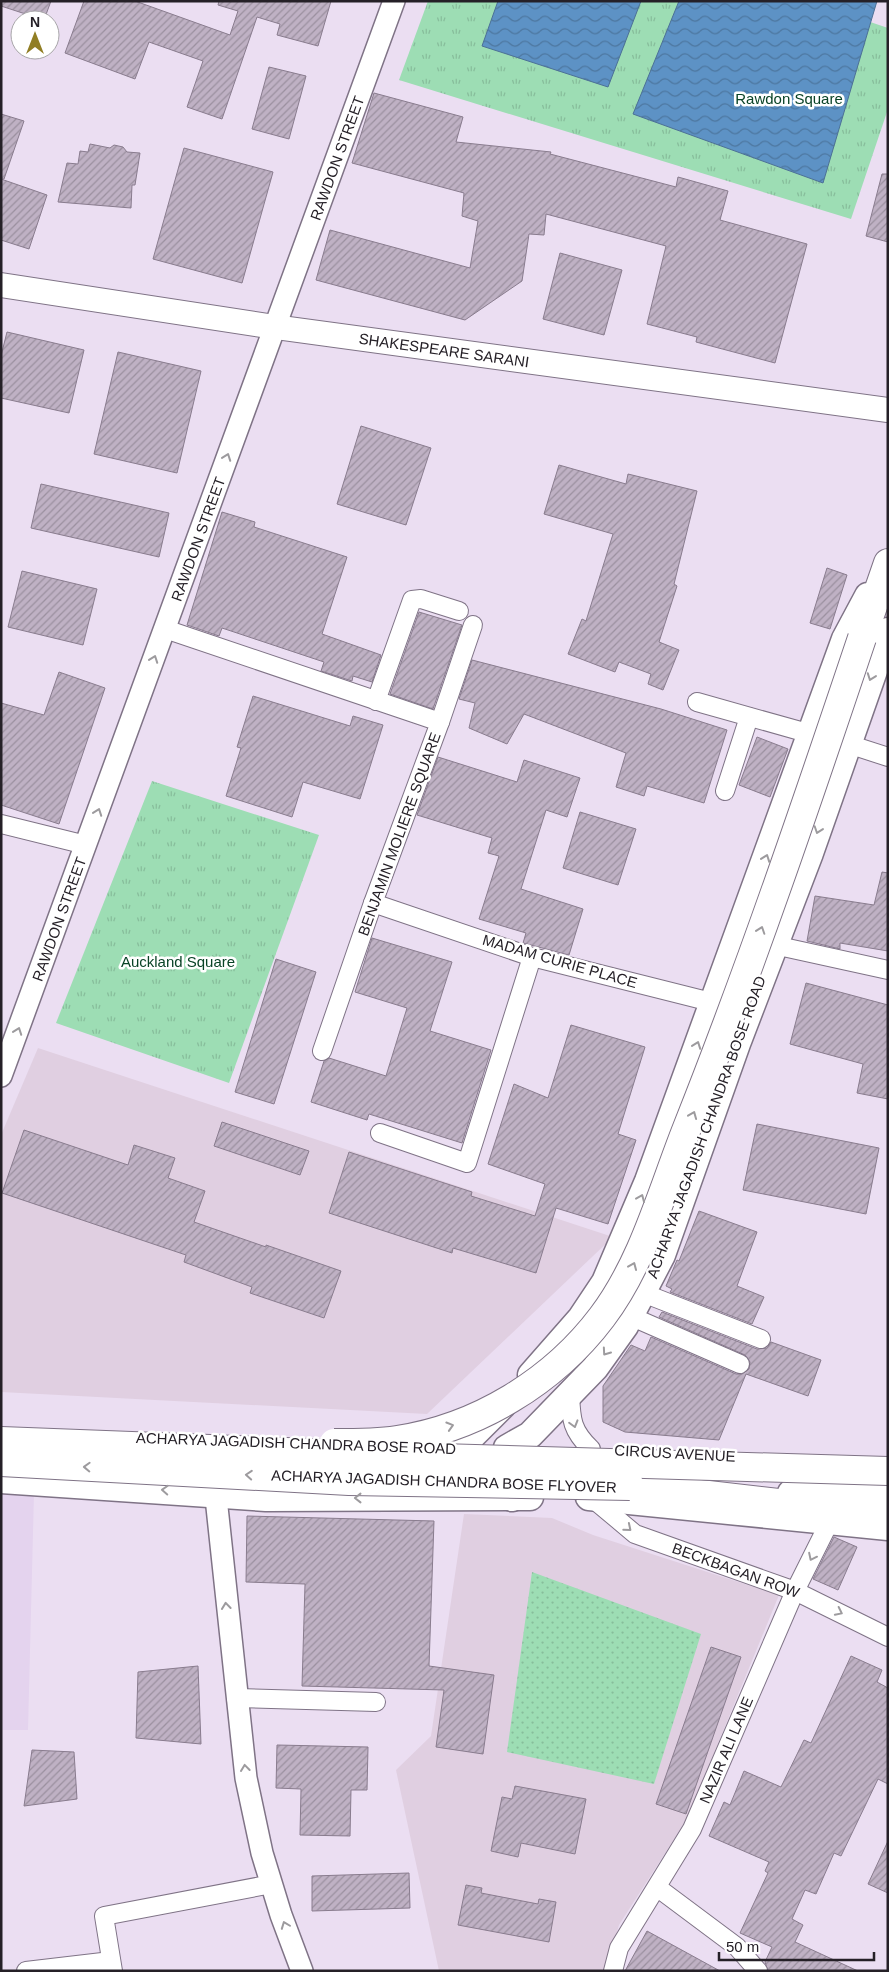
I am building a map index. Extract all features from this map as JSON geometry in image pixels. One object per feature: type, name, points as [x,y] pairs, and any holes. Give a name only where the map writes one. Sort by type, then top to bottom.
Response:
[{"type":"highway","points":[[158,1448],[195,1445],[396,1440],[433,1431],[463,1422],[508,1402],[546,1374],[602,1317],[630,1274],[881,633],[888,563]]},
{"type":"highway","name":"ACHARYA JAGADISH CHANDRA BOSE FLYOVER","points":[[1,1441],[158,1448],[888,1471]]},
{"type":"highway","name":"ACHARYA JAGADISH CHANDRA BOSE FLYOVER","points":[[1,1462],[349,1481],[630,1486]]},
{"type":"highway","points":[[630,1486],[830,1509],[888,1509]]},
{"type":"main road","name":"SHAKESPEARE SARANI","points":[[1,285],[275,327],[888,410]]},
{"type":"main road","name":"ACHARYA JAGADISH CHANDRA BOSE ROAD","points":[[1,1433],[341,1448],[463,1449],[582,1318],[605,1282],[648,1181],[845,639],[888,558]]},
{"type":"main road","name":"ACHARYA JAGADISH CHANDRA BOSE ROAD","points":[[506,1448],[530,1435],[595,1368],[630,1316],[662,1255],[774,945],[810,853],[848,744],[881,633]]},
{"type":"main road","points":[[506,1448],[512,1498]]},
{"type":"main road","name":"CIRCUS AVENUE","points":[[463,1449],[591,1449],[888,1462]]},
{"type":"main road","points":[[463,1449],[467,1499]]},
{"type":"main road","points":[[1,1480],[266,1498],[467,1499],[591,1496],[829,1523],[888,1527]]},
{"type":"main road","name":"ACHARYA JAGADISH CHANDRA BOSE FLYOVER","points":[[630,1486],[888,1495]]},
{"type":"street","name":"RAWDON STREET","points":[[1,1076],[394,1]]},
{"type":"street","points":[[376,700],[412,600],[421,599],[459,611]]},
{"type":"street","points":[[440,722],[473,625]]},
{"type":"street","name":"BENJAMIN MOLIERE SQUARE","points":[[165,629],[440,722],[373,903],[322,1051]]},
{"type":"street","points":[[697,702],[811,734]]},
{"type":"street","points":[[725,791],[749,717]]},
{"type":"street","points":[[848,744],[888,757]]},
{"type":"street","points":[[1,824],[86,845]]},
{"type":"street","name":"MADAM CURIE PLACE","points":[[373,903],[532,957],[713,1002],[749,1013]]},
{"type":"street","points":[[774,945],[888,970]]},
{"type":"street","points":[[380,1133],[467,1163],[532,957]]},
{"type":"street","points":[[643,1293],[761,1339]]},
{"type":"street","points":[[630,1316],[740,1364]]},
{"type":"street","points":[[570,1394],[573,1426],[579,1438],[591,1449],[591,1496]]},
{"type":"street","points":[[213,1442],[214,1493],[246,1778],[262,1853],[302,1971]]},
{"type":"street","name":"BECKBAGAN ROW","points":[[591,1496],[635,1534],[795,1591],[888,1637]]},
{"type":"street","name":"NAZIR ALI LANE","points":[[613,1971],[619,1948],[658,1888],[692,1829],[795,1591],[829,1523]]},
{"type":"street","points":[[236,1698],[376,1702]]},
{"type":"street","points":[[26,1971],[112,1966],[104,1916],[272,1884]]},
{"type":"street","points":[[658,1888],[737,1947],[758,1971]]},
{"type":"shaded area","points":[[38,1048],[613,1237],[427,1414],[1,1392],[1,1135]]},
{"type":"shaded area","points":[[1,1491],[34,1493],[28,1730],[1,1730]]},
{"type":"shaded area","points":[[464,1514],[552,1518],[593,1535],[779,1595],[687,1819],[619,1925],[606,1971],[439,1971],[396,1770],[431,1736]]},
{"type":"green space","name":"Rawdon Square","points":[[428,1],[808,1],[888,28],[888,109],[851,219],[399,80]]},
{"type":"green space","name":"Auckland Square","points":[[152,781],[319,835],[229,1083],[56,1023]]},
{"type":"green space","points":[[532,1572],[701,1634],[654,1784],[507,1752]]},
{"type":"water","points":[[498,1],[641,1],[608,87],[482,46]]},
{"type":"water","points":[[679,1],[877,1],[823,183],[633,114]]},
{"type":"building","points":[[1,1],[51,1],[48,10],[13,10],[1,6]]},
{"type":"building","points":[[84,1],[135,1],[230,35],[238,11],[218,5],[219,1],[331,1],[318,46],[277,35],[280,24],[257,17],[222,119],[187,107],[203,61],[149,42],[135,79],[65,53]]},
{"type":"building","points":[[269,67],[306,76],[289,139],[252,129]]},
{"type":"building","points":[[374,93],[463,117],[456,142],[551,152],[550,154],[676,187],[678,177],[728,191],[720,220],[807,244],[775,363],[696,342],[697,337],[647,324],[666,246],[546,214],[544,235],[529,234],[522,281],[465,320],[316,280],[330,230],[470,268],[478,221],[462,216],[464,193],[352,163]]},
{"type":"building","points":[[1,114],[24,121],[4,179],[1,179]]},
{"type":"building","points":[[90,144],[110,148],[114,145],[123,147],[127,152],[140,153],[135,185],[132,185],[131,208],[58,202],[67,163],[78,164],[80,151],[88,152]]},
{"type":"building","points":[[184,148],[273,172],[242,283],[153,259]]},
{"type":"building","points":[[882,174],[888,174],[888,242],[866,236]]},
{"type":"building","points":[[1,179],[47,195],[29,249],[1,240]]},
{"type":"building","points":[[560,253],[622,270],[604,335],[543,319]]},
{"type":"building","points":[[7,332],[84,350],[69,413],[1,398],[1,356]]},
{"type":"building","points":[[118,352],[201,371],[177,473],[94,454]]},
{"type":"building","points":[[361,426],[431,448],[406,525],[337,504]]},
{"type":"building","points":[[559,465],[626,484],[628,474],[697,491],[674,584],[677,586],[659,642],[679,650],[663,690],[648,684],[651,674],[619,662],[615,672],[568,654],[582,619],[586,621],[613,534],[544,514]]},
{"type":"building","points":[[41,484],[169,513],[159,557],[31,528]]},
{"type":"building","points":[[222,512],[255,522],[254,527],[347,557],[322,634],[381,655],[372,682],[353,676],[352,681],[321,671],[324,662],[222,628],[219,636],[187,625]]},
{"type":"building","points":[[827,568],[847,575],[830,629],[810,623]]},
{"type":"building","points":[[22,571],[97,589],[83,645],[8,627]]},
{"type":"building","points":[[419,612],[462,625],[433,709],[390,694]]},
{"type":"building","points":[[472,660],[661,709],[727,730],[704,803],[647,786],[644,796],[616,787],[626,753],[524,714],[507,744],[469,728],[475,703],[459,699]]},
{"type":"building","points":[[59,672],[105,688],[59,824],[1,805],[1,703],[44,715]]},
{"type":"building","points":[[253,696],[350,726],[353,716],[383,725],[360,799],[303,782],[292,817],[226,796],[241,748],[237,747]]},
{"type":"building","points":[[757,737],[788,749],[770,797],[739,785]]},
{"type":"building","points":[[438,757],[517,782],[524,760],[580,778],[567,817],[546,810],[521,889],[583,909],[569,955],[523,943],[526,933],[479,919],[499,856],[488,853],[492,838],[417,815]]},
{"type":"building","points":[[580,812],[636,829],[618,885],[563,868]]},
{"type":"building","points":[[882,872],[888,873],[888,951],[840,943],[840,949],[807,941],[815,896],[874,905]]},
{"type":"building","points":[[372,938],[452,962],[430,1031],[491,1050],[462,1143],[369,1114],[367,1120],[311,1102],[324,1061],[329,1058],[386,1076],[407,1008],[355,992]]},
{"type":"building","points":[[276,959],[316,972],[274,1104],[235,1092]]},
{"type":"building","points":[[806,983],[888,1005],[888,1099],[857,1093],[863,1064],[790,1044]]},
{"type":"building","points":[[571,1025],[645,1047],[618,1134],[636,1140],[608,1224],[556,1208],[536,1273],[453,1248],[452,1253],[329,1213],[349,1152],[472,1192],[471,1196],[535,1216],[545,1184],[488,1164],[514,1084],[548,1098]]},
{"type":"building","points":[[222,1122],[309,1151],[300,1175],[214,1146]]},
{"type":"building","points":[[757,1124],[879,1148],[866,1214],[743,1190]]},
{"type":"building","points":[[24,1130],[128,1165],[134,1145],[175,1158],[168,1178],[205,1191],[194,1222],[341,1271],[324,1318],[250,1293],[252,1287],[184,1262],[186,1255],[2,1193]]},
{"type":"building","points":[[699,1211],[757,1232],[737,1286],[764,1297],[752,1324],[670,1292],[672,1289],[666,1286],[677,1260],[679,1261]]},
{"type":"building","points":[[662,1312],[757,1349],[767,1348],[771,1342],[821,1360],[808,1396],[746,1374],[719,1440],[625,1432],[603,1422],[603,1386],[631,1345],[645,1351],[651,1337],[736,1374],[742,1374],[749,1369],[750,1362],[745,1355],[659,1317]]},
{"type":"building","points":[[247,1516],[434,1521],[429,1666],[494,1675],[483,1754],[436,1747],[444,1690],[302,1686],[305,1584],[246,1582]]},
{"type":"building","points":[[834,1537],[857,1547],[838,1590],[813,1579]]},
{"type":"building","points":[[711,1647],[741,1657],[686,1814],[656,1804]]},
{"type":"building","points":[[851,1656],[882,1670],[877,1682],[888,1688],[888,1784],[878,1779],[841,1856],[834,1853],[816,1894],[805,1890],[792,1919],[803,1925],[795,1942],[858,1971],[768,1971],[765,1962],[772,1947],[740,1933],[768,1873],[765,1871],[769,1862],[709,1836],[724,1802],[730,1805],[744,1771],[781,1787],[804,1740],[811,1743]]},
{"type":"building","points":[[198,1666],[201,1744],[136,1738],[138,1672]]},
{"type":"building","points":[[277,1745],[368,1747],[367,1790],[351,1790],[350,1836],[300,1835],[301,1789],[276,1788]]},
{"type":"building","points":[[32,1750],[74,1752],[77,1799],[24,1806]]},
{"type":"building","points":[[515,1786],[586,1799],[575,1854],[521,1843],[518,1857],[491,1851],[502,1797],[512,1799]]},
{"type":"building","points":[[888,1841],[888,1893],[868,1884]]},
{"type":"building","points":[[409,1873],[410,1908],[312,1911],[312,1876]]},
{"type":"building","points":[[466,1885],[482,1888],[481,1893],[538,1904],[539,1899],[556,1902],[549,1942],[458,1925]]},
{"type":"building","points":[[647,1931],[720,1971],[625,1971]]}]
